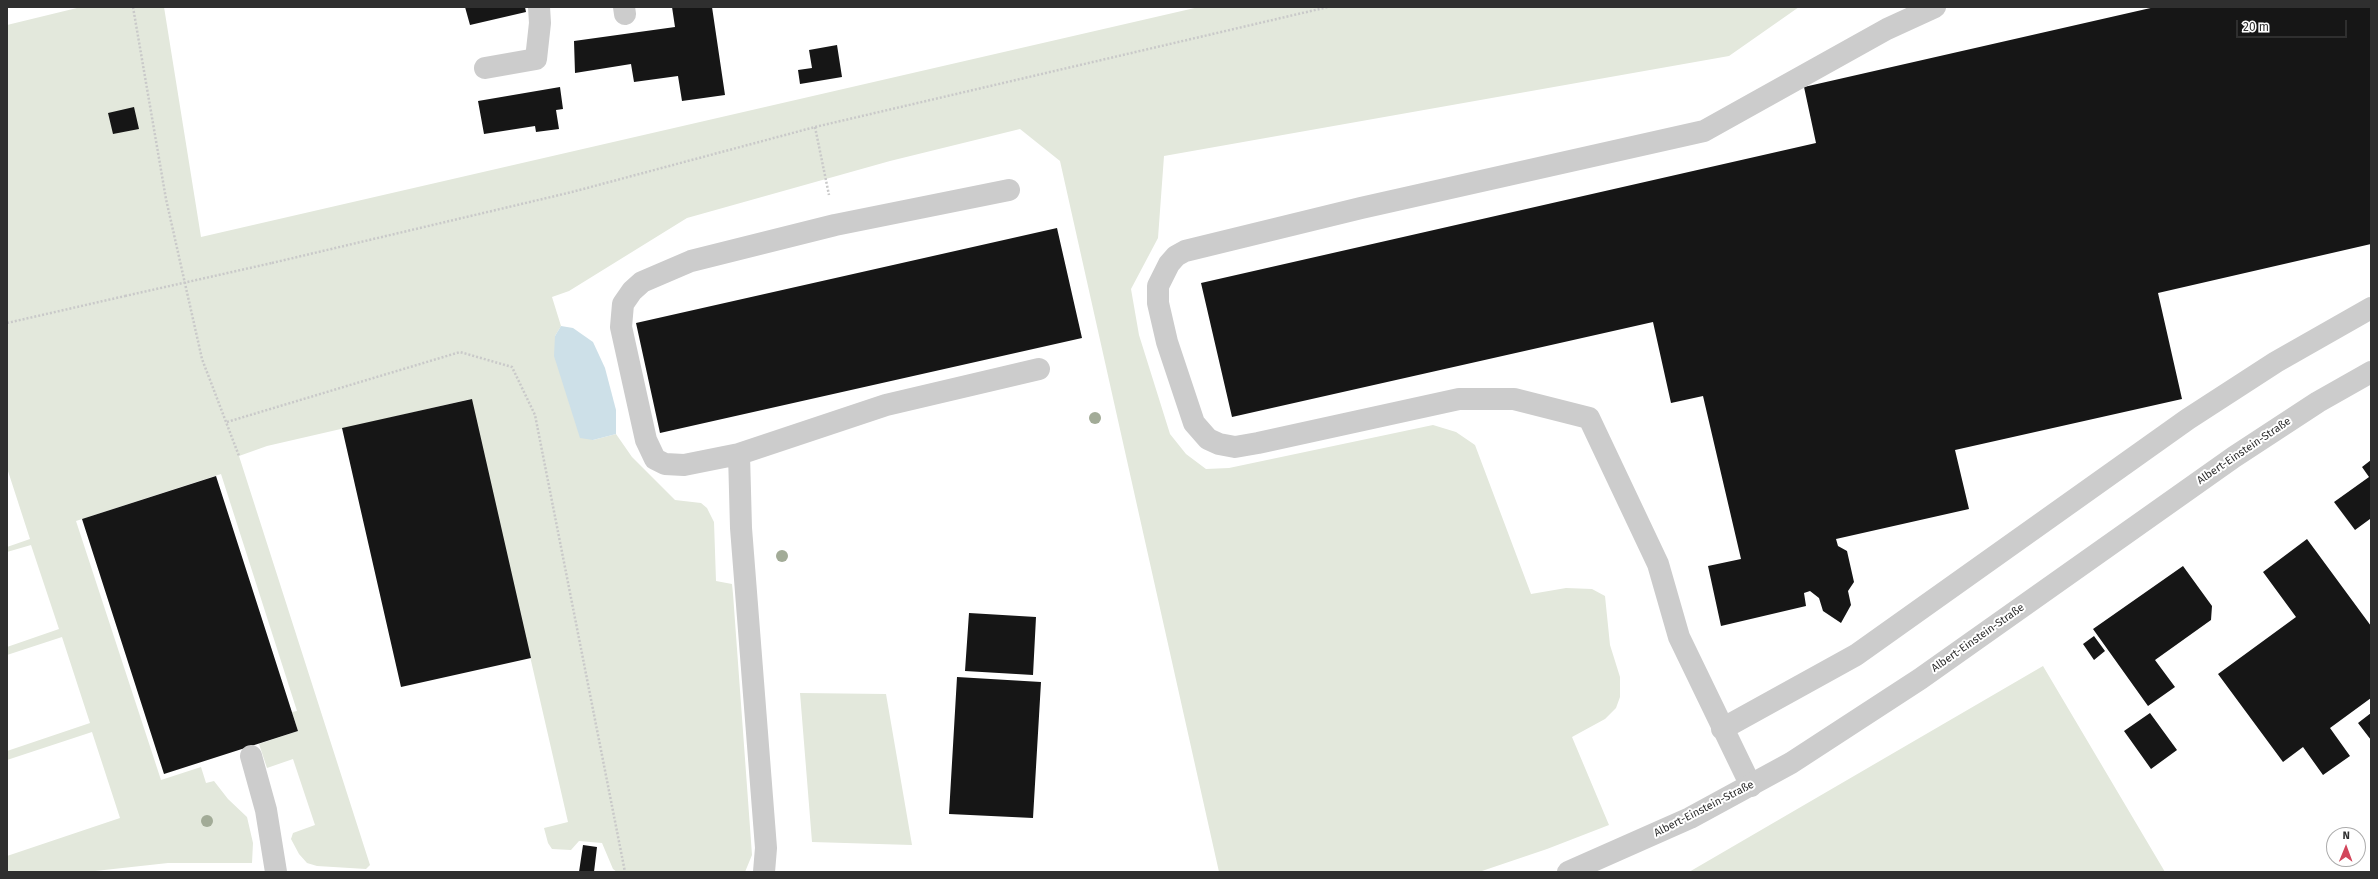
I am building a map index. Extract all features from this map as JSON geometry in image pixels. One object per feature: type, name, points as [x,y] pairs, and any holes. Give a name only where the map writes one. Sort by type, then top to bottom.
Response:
[{"type":"street","points":[[485,68],[536,59],[540,23],[539,7]]},
{"type":"street","points":[[1751,786],[1722,729],[1679,637],[1658,564],[1589,418],[1514,399],[1459,399],[1258,443],[1235,447],[1219,444],[1208,439],[1194,423],[1167,342],[1158,304],[1158,286],[1169,264],[1176,256],[1185,251],[1361,208],[1704,131],[1887,29],[1935,7]]},
{"type":"street","points":[[1009,190],[835,224],[691,261],[642,282],[632,291],[623,304],[621,327],[646,440],[655,459],[665,464],[684,465],[739,454],[886,405],[1039,368]]},
{"type":"street","points":[[1722,729],[1856,654],[2218,398],[2276,362],[2371,308]]},
{"type":"street","name":"Albert-Einstein-Straße","points":[[1568,872],[1645,839],[1751,786],[1825,742],[1920,679],[2240,453],[2318,402],[2371,372]]},
{"type":"street","points":[[739,454],[741,528],[766,848],[764,872]]},
{"type":"street","points":[[251,756],[266,810],[276,872]]},
{"type":"path","points":[[133,7],[166,199],[200,351],[239,456]]},
{"type":"path","points":[[7,323],[272,263],[572,192],[815,127],[1328,7]]},
{"type":"path","points":[[815,127],[835,224]]},
{"type":"path","points":[[227,422],[460,352],[512,367],[535,415],[625,872]]},
{"type":"shaded area","points":[[81,7],[164,7],[201,237],[1199,7],[1799,7],[1729,56],[1164,156],[1158,238],[1131,289],[1139,335],[1170,434],[1186,454],[1206,469],[1229,468],[1433,425],[1456,432],[1475,445],[1531,594],[1566,588],[1592,589],[1605,596],[1610,645],[1620,677],[1620,697],[1616,708],[1605,719],[1572,737],[1609,825],[1547,849],[1479,872],[1219,872],[1060,161],[1020,129],[890,161],[687,218],[569,291],[552,297],[561,326],[555,336],[593,440],[616,434],[632,457],[675,500],[701,503],[707,508],[714,522],[716,581],[732,584],[733,594],[752,855],[745,872],[617,872],[613,869],[602,843],[579,841],[571,850],[552,849],[548,843],[544,828],[568,822],[471,399],[267,446],[239,456],[370,865],[366,869],[317,866],[307,863],[299,854],[291,839],[293,833],[315,825],[293,759],[267,768],[259,744],[298,731],[292,712],[297,711],[221,474],[76,521],[161,780],[201,767],[206,783],[214,781],[228,799],[247,817],[253,843],[252,863],[168,863],[86,872],[7,872],[7,856],[120,818],[92,732],[7,760],[7,751],[90,723],[62,637],[7,655],[7,647],[59,629],[31,545],[7,552],[7,547],[30,539],[7,468],[7,25]]},
{"type":"shaded area","points":[[561,326],[573,328],[593,342],[605,368],[616,410],[616,434],[593,440],[580,438],[554,356],[555,336]]},
{"type":"shaded area","points":[[2043,666],[2165,872],[1689,872]]},
{"type":"shaded area","points":[[800,693],[886,694],[912,845],[812,842]]},
{"type":"building","points":[[465,7],[525,7],[526,12],[470,25]]},
{"type":"building","points":[[672,7],[712,7],[725,95],[682,101],[678,76],[634,82],[631,64],[575,73],[574,41],[675,27]]},
{"type":"building","points":[[2155,7],[2371,7],[2371,244],[2158,293],[2182,399],[1955,450],[1969,509],[1836,539],[1838,546],[1847,551],[1854,582],[1848,591],[1851,605],[1841,623],[1823,611],[1819,598],[1810,591],[1804,593],[1806,606],[1721,626],[1708,566],[1741,559],[1703,396],[1671,403],[1653,322],[1232,417],[1201,283],[1816,143],[1804,87]]},
{"type":"building","points":[[837,45],[842,77],[800,84],[798,70],[812,68],[809,50]]},
{"type":"building","points":[[560,87],[563,109],[556,110],[559,129],[536,132],[535,126],[484,134],[478,101]]},
{"type":"building","points":[[134,107],[139,129],[113,134],[108,113]]},
{"type":"building","points":[[1057,228],[1082,338],[660,433],[636,323]]},
{"type":"building","points":[[472,399],[531,658],[401,687],[342,428]]},
{"type":"building","points":[[2371,460],[2371,521],[2370,519],[2355,530],[2334,502],[2369,477],[2362,467]]},
{"type":"building","points":[[216,476],[298,731],[164,774],[82,519]]},
{"type":"building","points":[[2307,539],[2371,626],[2371,698],[2330,728],[2350,756],[2323,775],[2303,747],[2283,762],[2218,674],[2296,617],[2263,572]]},
{"type":"building","points":[[2183,566],[2212,606],[2211,620],[2155,660],[2175,687],[2148,706],[2093,629]]},
{"type":"building","points":[[969,613],[1036,617],[1033,675],[965,671]]},
{"type":"building","points":[[2094,636],[2105,651],[2094,660],[2083,644]]},
{"type":"building","points":[[957,677],[1041,682],[1033,818],[949,814]]},
{"type":"building","points":[[2150,713],[2177,750],[2151,769],[2124,731]]},
{"type":"building","points":[[2371,713],[2371,740],[2358,723]]},
{"type":"building","points":[[583,845],[597,847],[594,872],[579,872]]}]
